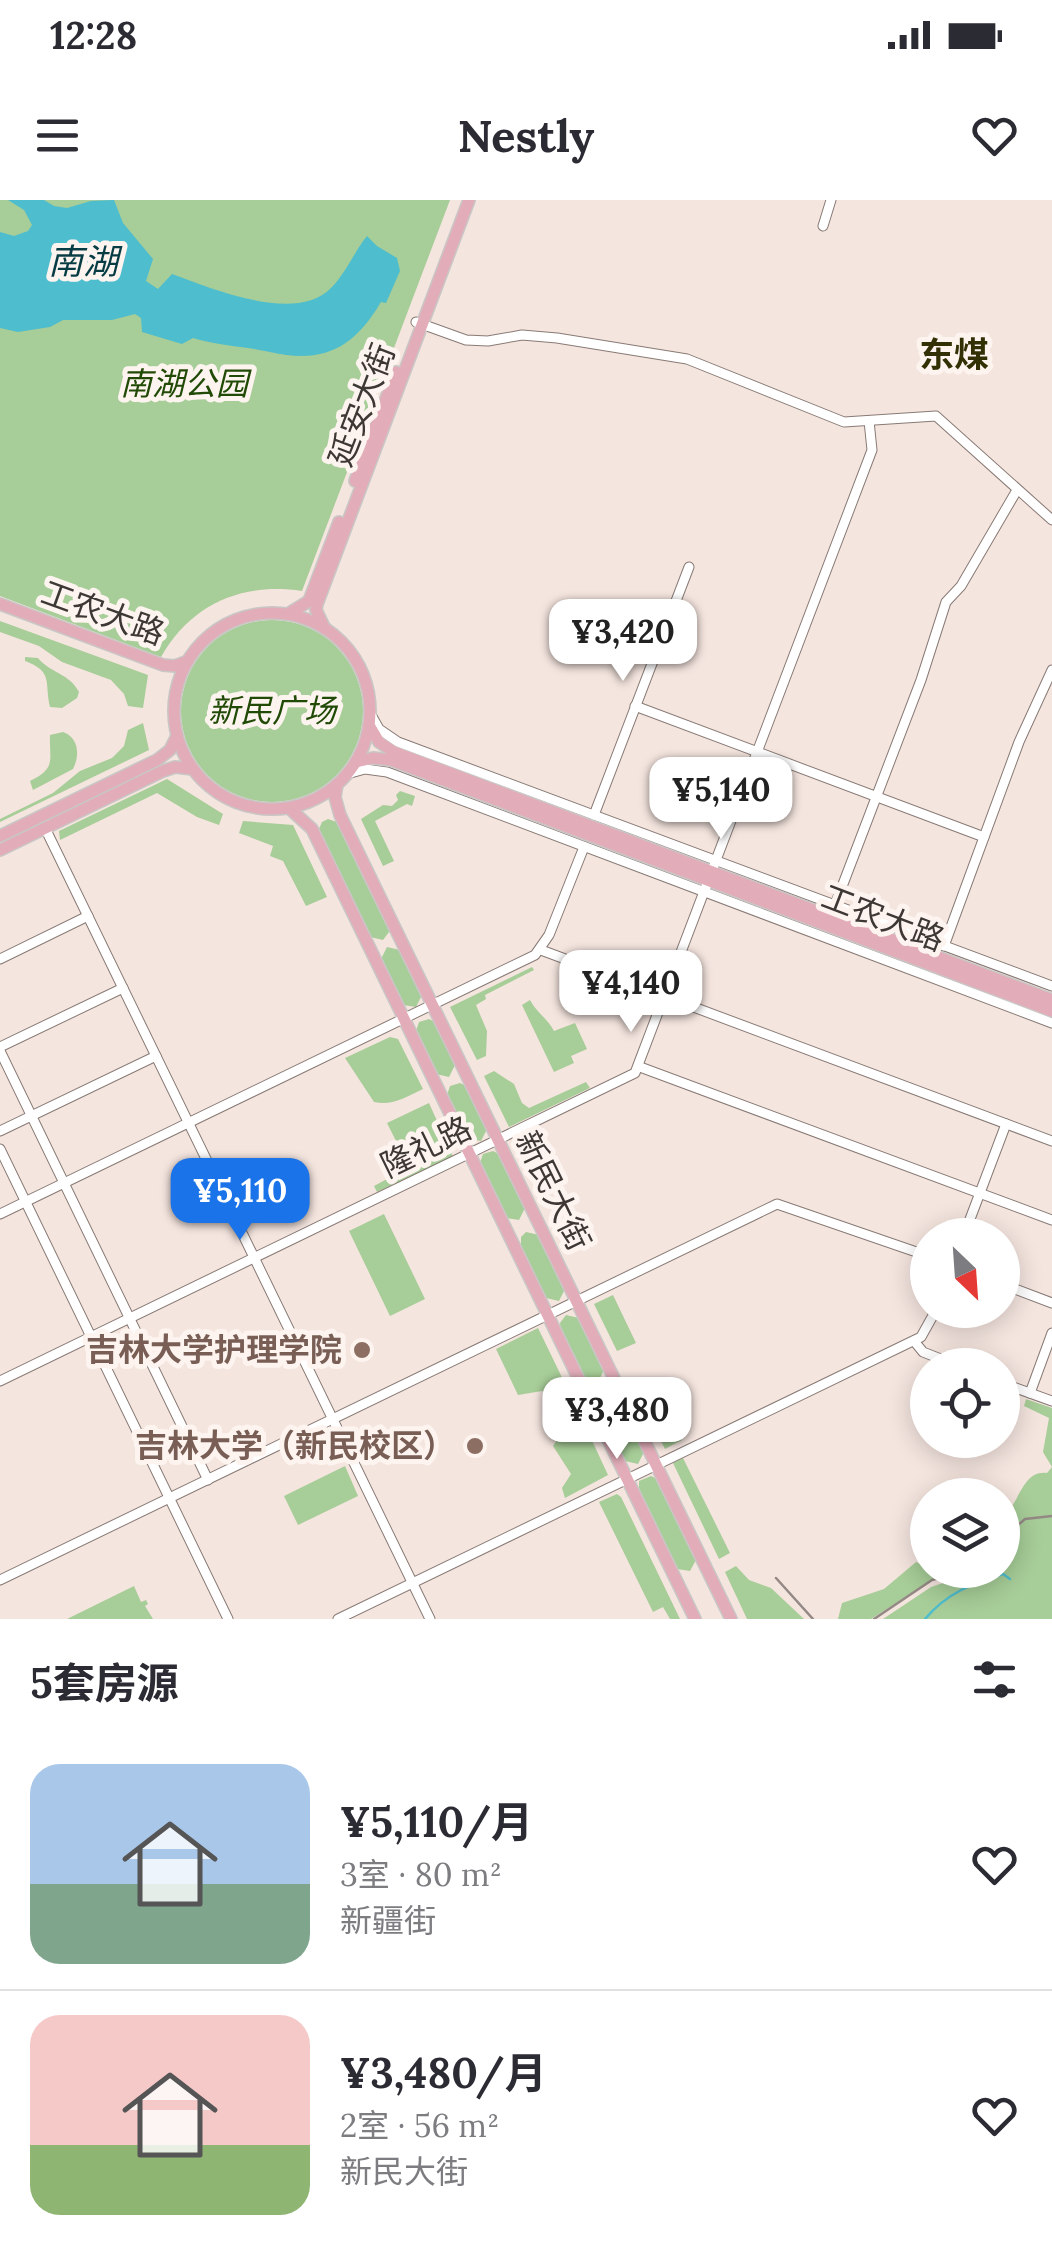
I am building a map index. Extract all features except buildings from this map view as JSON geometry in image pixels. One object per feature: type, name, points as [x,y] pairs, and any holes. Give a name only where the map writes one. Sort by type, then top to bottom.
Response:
[{"type":"main road","name":"延安大街","points":[[325,628],[317,604],[465,200]]},
{"type":"main road","name":"延安大街","points":[[288,614],[310,601],[419,323]]},
{"type":"main road","name":"工农大路","points":[[0,604],[164,665],[188,661]]},
{"type":"main road","name":"工农大路","points":[[0,612],[160,672],[170,679],[176,692]]},
{"type":"main road","points":[[259,614],[288,614],[325,628],[345,645],[366,682],[370,719],[356,762],[337,784],[316,798],[289,808],[264,809],[238,803],[214,791],[193,769],[177,736],[176,692],[188,661],[203,641],[229,623],[259,614]]},
{"type":"main road","name":"工农大路","points":[[370,719],[379,742],[394,752],[820,923],[1049,1006]]},
{"type":"main road","points":[[0,836],[158,760],[170,750],[177,736]]},
{"type":"main road","name":"工农大路","points":[[356,762],[390,760],[933,955],[1049,1006]]},
{"type":"main road","points":[[0,850],[163,771],[175,767],[193,769]]},
{"type":"main road","name":"新民大街","points":[[337,784],[335,797],[340,815],[731,1619]]},
{"type":"main road","name":"新民大街","points":[[289,808],[312,829],[695,1619]]},
{"type":"main road","points":[[820,923],[835,941]]},
{"type":"main road","points":[[933,955],[948,947]]},
{"type":"main road","points":[[930,978],[948,972]]},
{"type":"main road","points":[[1049,1006],[1052,1022]]},
{"type":"street","points":[[823,226],[831,200]]},
{"type":"street","points":[[419,323],[466,340],[488,342],[522,335],[557,338],[687,359],[844,422],[936,416],[1052,520]]},
{"type":"street","points":[[869,421],[872,450],[640,1067],[1052,1220]]},
{"type":"street","points":[[836,905],[921,680],[946,602],[962,586],[1017,490]]},
{"type":"street","points":[[594,815],[689,567]]},
{"type":"street","points":[[948,947],[1023,732],[1052,670]]},
{"type":"street","points":[[635,706],[984,837]]},
{"type":"street","points":[[370,719],[390,738],[594,815],[835,941],[1052,1022]]},
{"type":"street","points":[[347,774],[366,769],[387,772],[584,846],[836,905],[1052,986]]},
{"type":"street","points":[[45,828],[430,1619]]},
{"type":"street","points":[[0,1214],[541,950],[584,846]]},
{"type":"street","points":[[0,959],[88,916]]},
{"type":"street","points":[[541,950],[1052,1141]]},
{"type":"street","points":[[123,988],[0,1049],[208,1480]]},
{"type":"street","points":[[0,1131],[156,1056]]},
{"type":"street","name":"隆礼路","points":[[0,1381],[630,1076],[640,1067]]},
{"type":"street","points":[[970,1218],[1006,1124]]},
{"type":"street","points":[[0,1149],[228,1619]]},
{"type":"street","points":[[0,1580],[776,1204],[910,1250]]},
{"type":"street","points":[[1020,1291],[1052,1303]]},
{"type":"street","points":[[338,1619],[914,1341],[928,1328]]},
{"type":"street","points":[[1030,1393],[1052,1334]]},
{"type":"street","points":[[914,1341],[919,1348]]},
{"type":"street","points":[[1020,1389],[1052,1401]]},
{"type":"green space","name":"南湖公园","points":[[0,200],[450,200],[302,591],[259,590],[220,601],[187,623],[161,657],[0,596]]},
{"type":"green space","name":"新民广场","points":[[272,620],[307,627],[336,647],[356,676],[363,711],[356,746],[336,775],[307,795],[272,802],[237,795],[208,775],[188,746],[181,711],[188,676],[208,647],[237,627]]},
{"type":"green space","points":[[0,621],[148,675],[143,708],[128,706],[124,694],[111,680],[0,632]]},
{"type":"green space","points":[[25,657],[38,658],[70,681],[79,692],[77,698],[62,708],[50,707],[44,674]]},
{"type":"green space","points":[[143,723],[149,750],[0,822],[53,793],[80,771],[112,758],[124,746],[128,730]]},
{"type":"green space","points":[[63,732],[77,747],[73,769],[33,790],[30,781],[44,772],[50,762],[50,735]]},
{"type":"green space","points":[[167,779],[223,814],[219,825],[157,793],[60,840],[59,831]]},
{"type":"green space","points":[[400,791],[415,796],[412,806],[407,804],[375,821],[394,861],[383,866],[361,819],[383,805],[392,806]]},
{"type":"green space","points":[[328,819],[337,822],[388,925],[389,932],[383,940],[370,937],[318,831]]},
{"type":"green space","points":[[243,821],[293,825],[327,897],[306,906],[283,861],[270,856],[273,846],[239,833]]},
{"type":"green space","points":[[387,947],[400,950],[422,995],[416,1007],[403,1005],[381,959]]},
{"type":"green space","points":[[532,967],[534,970],[485,995],[486,999],[476,1005],[487,1031],[486,1056],[477,1060],[450,1007]]},
{"type":"green space","points":[[530,1000],[554,1031],[575,1023],[587,1049],[571,1056],[574,1063],[554,1072],[522,1005]]},
{"type":"green space","points":[[419,1022],[435,1022],[455,1065],[449,1077],[436,1074],[416,1031]]},
{"type":"green space","points":[[390,1037],[398,1039],[423,1089],[393,1102],[374,1102],[345,1058]]},
{"type":"green space","points":[[494,1071],[514,1084],[522,1103],[529,1108],[586,1082],[590,1088],[509,1127],[484,1076]]},
{"type":"green space","points":[[450,1086],[466,1086],[487,1129],[481,1141],[468,1139],[447,1095]]},
{"type":"green space","points":[[429,1103],[453,1157],[377,1192],[374,1186],[400,1172],[397,1165],[403,1155],[387,1123]]},
{"type":"green space","points":[[483,1154],[499,1154],[525,1208],[519,1220],[506,1218],[480,1163]]},
{"type":"green space","points":[[384,1214],[425,1299],[390,1316],[349,1231]]},
{"type":"green space","points":[[526,1232],[539,1235],[565,1289],[559,1301],[546,1298],[521,1247],[521,1237]]},
{"type":"green space","points":[[613,1295],[636,1343],[617,1351],[594,1304]]},
{"type":"green space","points":[[566,1315],[579,1318],[604,1370],[598,1382],[585,1379],[561,1330],[560,1323]]},
{"type":"green space","points":[[538,1328],[571,1396],[562,1400],[542,1391],[518,1395],[496,1349]]},
{"type":"green space","points":[[657,1388],[682,1440],[665,1449],[639,1397]]},
{"type":"green space","points":[[612,1394],[618,1398],[644,1452],[638,1464],[625,1461],[600,1410],[602,1397]]},
{"type":"green space","points":[[1026,1399],[1052,1408],[1052,1467],[1043,1452],[1049,1418],[1024,1406]]},
{"type":"green space","points":[[576,1406],[608,1475],[565,1498],[562,1488],[571,1474],[553,1446],[566,1426],[565,1417]]},
{"type":"green space","points":[[683,1458],[730,1553],[719,1559],[673,1463]]},
{"type":"green space","points":[[345,1466],[358,1496],[298,1525],[284,1496]]},
{"type":"green space","points":[[1052,1467],[1052,1619],[883,1619],[930,1588],[1020,1588],[1020,1493],[1032,1477],[1047,1473]]},
{"type":"green space","points":[[651,1476],[657,1479],[696,1560],[690,1571],[677,1569],[639,1491],[639,1481]]},
{"type":"green space","points":[[617,1494],[680,1619],[670,1619],[663,1607],[653,1612],[599,1502]]},
{"type":"green space","points":[[736,1566],[749,1580],[771,1588],[804,1619],[747,1619],[725,1572]]},
{"type":"green space","points":[[910,1567],[910,1588],[920,1588],[871,1619],[838,1619],[842,1603],[884,1589]]},
{"type":"green space","points":[[134,1586],[141,1602],[146,1600],[145,1606],[153,1619],[67,1619]]},
{"type":"water","name":"南湖","points":[[8,200],[44,200],[67,208],[114,200],[123,223],[153,259],[146,281],[158,289],[172,274],[254,300],[297,303],[316,298],[331,288],[367,236],[397,258],[400,271],[386,303],[381,302],[348,342],[321,354],[289,355],[193,338],[182,344],[142,332],[141,318],[135,314],[112,320],[63,320],[50,327],[18,332],[0,328],[0,232],[14,236],[28,231],[32,225],[24,210]]},
{"type":"waterway","points":[[925,1619],[942,1602],[966,1588]]},
{"type":"tram line","points":[[1020,1523],[1025,1519],[1052,1516]]},
{"type":"tram line","points":[[776,1578],[813,1619]]},
{"type":"tram line","points":[[874,1619],[920,1588]]},
{"type":"place","name":"吉林大学护理学院","points":[[362,1350]]},
{"type":"place","name":"吉林大学（新民校区）","points":[[475,1446]]},
{"type":"district","name":"东煤","points":[[954,355]]}]
